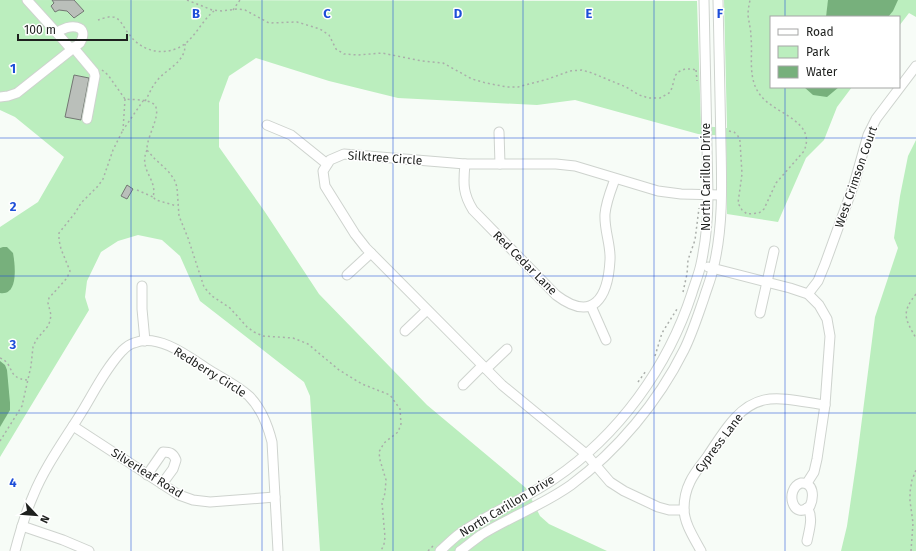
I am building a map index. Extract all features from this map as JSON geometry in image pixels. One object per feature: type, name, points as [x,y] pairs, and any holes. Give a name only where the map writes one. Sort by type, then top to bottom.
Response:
[{"type":"street","points":[[27,0],[72,48],[95,76],[87,119]]},
{"type":"street","name":"North Carillon Drive","points":[[440,551],[465,530],[528,496],[556,478],[586,454],[616,425],[661,364],[677,333],[701,266],[708,225],[704,0]]},
{"type":"street","name":"North Carillon Drive","points":[[460,551],[482,535],[539,505],[571,485],[595,464],[615,446],[643,414],[665,384],[684,350],[714,269],[719,235],[721,195],[718,0]]},
{"type":"street","points":[[0,97],[17,93],[83,38],[82,31],[78,27],[68,26],[57,33]]},
{"type":"street","name":"West Crimson Court","points":[[900,87],[916,66]]},
{"type":"street","name":"West Crimson Court","points":[[808,294],[818,281],[825,264],[854,184],[868,135],[876,119],[899,88]]},
{"type":"street","points":[[268,125],[291,135],[327,164],[323,171],[325,186],[355,234],[371,253],[502,385],[586,454],[610,482],[624,491],[658,507],[669,510],[684,510],[688,525],[699,550]]},
{"type":"street","points":[[500,132],[500,164]]},
{"type":"street","name":"Silktree Circle","points":[[327,164],[336,156],[344,154],[465,164],[556,164],[575,166],[658,191],[681,194],[721,195]]},
{"type":"street","name":"Red Cedar Lane","points":[[465,164],[463,182],[465,193],[473,210],[556,295],[565,302],[577,306],[591,306]]},
{"type":"street","points":[[606,340],[591,306],[598,301],[606,286],[610,260],[605,215],[608,199],[615,179]]},
{"type":"street","points":[[760,313],[774,251]]},
{"type":"street","points":[[347,276],[371,253]]},
{"type":"street","points":[[701,266],[768,282],[808,294],[819,305],[827,319],[830,336],[825,405],[817,460],[814,472],[807,483]]},
{"type":"street","points":[[15,551],[33,495],[53,458],[111,365],[123,350],[134,342],[145,341],[142,286]]},
{"type":"street","points":[[405,331],[427,310]]},
{"type":"street","name":"Redberry Circle","points":[[145,341],[153,341],[174,348],[249,396],[260,411],[268,426],[272,442],[278,551]]},
{"type":"street","points":[[463,385],[507,349]]},
{"type":"street","name":"Cypress Lane","points":[[684,510],[685,494],[690,482],[740,412],[752,404],[765,399],[780,399],[825,405]]},
{"type":"street","name":"Silverleaf Road","points":[[73,426],[179,495],[193,500],[210,502],[275,497]]},
{"type":"street","points":[[147,475],[163,452],[170,452],[176,460],[173,469],[162,484]]},
{"type":"street","points":[[801,483],[807,483],[812,488],[811,503],[807,508],[801,510],[796,508],[792,500],[795,486],[801,483]]},
{"type":"street","points":[[807,508],[810,512],[807,541]]},
{"type":"street","points":[[22,526],[63,540],[89,551]]},
{"type":"path","points":[[187,0],[215,10],[245,10],[269,23],[297,22],[320,28],[329,35],[336,48],[344,54],[358,55],[382,53],[422,61],[443,63],[472,78],[486,83],[507,87],[548,79],[570,71],[582,70],[626,87],[649,98],[660,98],[669,94],[678,72],[685,69],[696,70],[697,63]]},
{"type":"path","points":[[233,10],[240,0]]},
{"type":"path","points":[[725,131],[734,132],[740,141],[742,174],[738,203],[742,210],[747,214],[759,214],[764,209],[776,183],[804,151],[807,146],[807,138],[804,130],[798,123],[768,104],[753,84],[751,35],[748,14],[750,0]]},
{"type":"path","points":[[98,20],[113,17],[119,20],[137,44],[146,49],[158,52],[178,48],[185,44],[215,10]]},
{"type":"path","points":[[0,441],[22,406],[31,366],[32,347],[48,326],[52,315],[48,302],[49,298],[67,278],[70,271],[61,249],[59,233],[81,203],[103,179],[113,150],[123,130],[156,82],[179,61],[186,50],[185,44]]},
{"type":"path","points":[[89,67],[103,70],[125,99],[123,130]]},
{"type":"path","points":[[125,99],[149,101],[154,104],[157,110],[157,115],[148,138],[144,156],[145,166],[155,190],[153,197]]},
{"type":"path","points":[[146,150],[168,171],[174,179],[177,188],[177,206],[179,216],[204,287],[212,296],[230,308],[247,327],[254,332],[263,336],[293,338],[308,344],[339,370],[362,384],[390,395],[398,405],[402,417],[398,432],[384,443],[378,452],[386,480],[385,493],[382,503],[385,538],[381,551]]},
{"type":"path","points":[[137,190],[165,203],[177,206]]},
{"type":"path","points":[[682,297],[687,279],[688,260],[695,240],[699,207]]},
{"type":"path","points":[[916,294],[907,308],[906,315],[907,322],[916,338]]},
{"type":"path","points":[[653,362],[662,333],[677,308]]},
{"type":"path","points":[[0,358],[8,364],[14,376],[19,379],[28,380]]},
{"type":"path","points":[[637,383],[650,366]]},
{"type":"path","points":[[911,551],[914,523],[910,492],[912,480],[916,470]]},
{"type":"green space","points":[[0,0],[697,1],[701,126],[727,128],[724,0],[916,0],[916,17],[909,13],[900,25],[900,16],[770,16],[770,88],[851,88],[837,107],[824,140],[806,158],[778,222],[727,214],[726,136],[698,134],[575,100],[537,105],[398,98],[329,81],[256,58],[229,76],[219,103],[219,147],[265,212],[319,294],[427,405],[526,488],[540,516],[549,524],[607,551],[320,551],[310,396],[304,382],[200,301],[180,256],[162,240],[138,235],[118,241],[101,252],[87,281],[85,297],[89,310],[0,457],[0,227],[38,202],[64,157],[15,117],[0,110]]},
{"type":"green space","points":[[916,140],[916,551],[841,551],[847,526],[857,458],[875,317],[898,248],[894,238],[900,196],[908,156]]},
{"type":"water","points":[[828,0],[898,0],[889,16],[826,16]]},
{"type":"water","points":[[805,88],[838,88],[827,97],[813,95]]},
{"type":"water","points":[[7,247],[13,253],[15,271],[13,285],[10,290],[6,293],[0,293],[0,248]]},
{"type":"water","points":[[0,361],[5,365],[7,370],[10,410],[0,427]]},
{"type":"building","points":[[52,0],[74,0],[84,11],[74,18],[67,11],[59,10],[55,12],[51,6],[54,3]]},
{"type":"building","points":[[74,75],[89,78],[81,120],[65,117]]},
{"type":"building","points":[[127,185],[133,189],[127,199],[121,196]]}]
